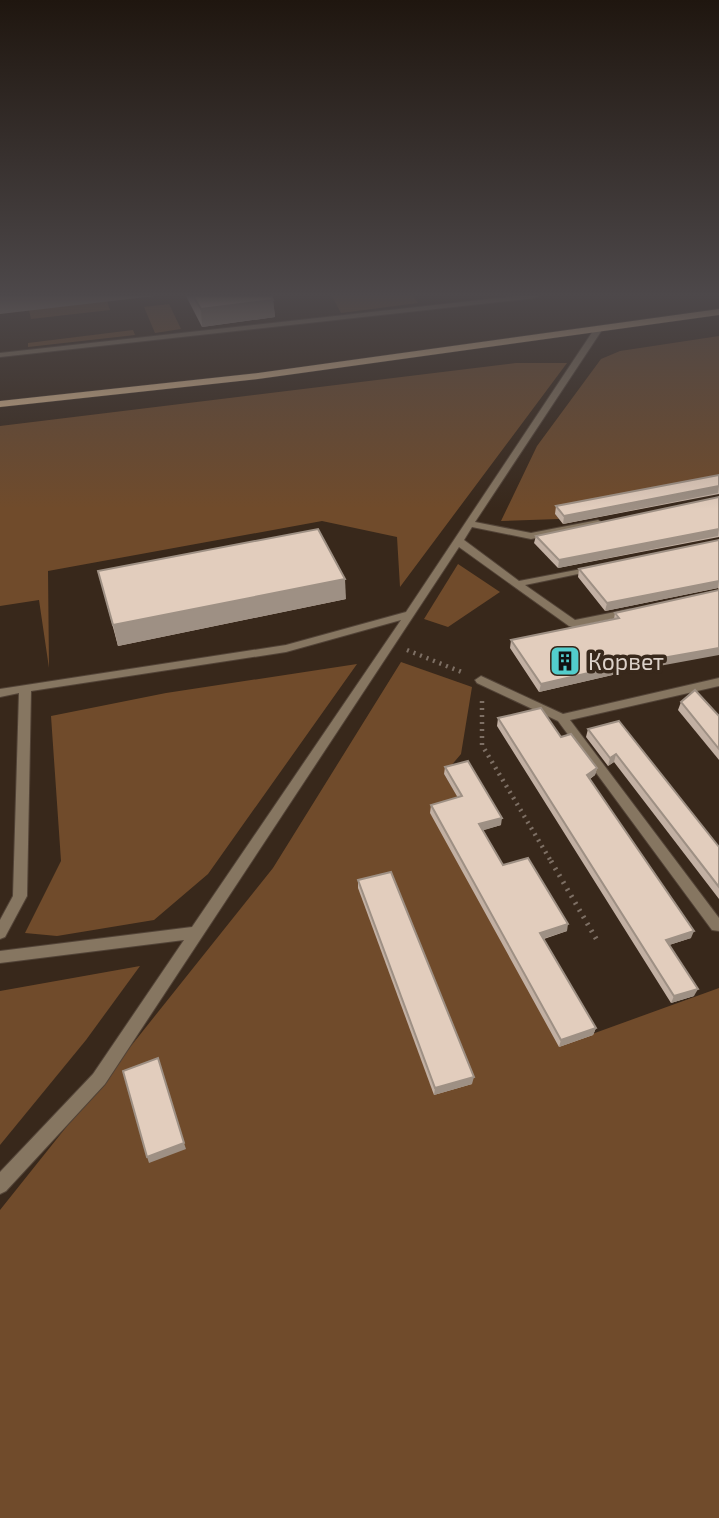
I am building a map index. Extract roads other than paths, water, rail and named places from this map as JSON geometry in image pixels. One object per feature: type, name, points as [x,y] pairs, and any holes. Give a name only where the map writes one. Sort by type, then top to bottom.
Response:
[{"type":"main road","points":[[0,404],[326,367]]},
{"type":"lane","points":[[0,1185],[99,1079],[574,367]]},
{"type":"lane","points":[[469,524],[531,536],[612,520]]},
{"type":"lane","points":[[458,541],[573,624],[639,610]]},
{"type":"lane","points":[[517,584],[611,565]]},
{"type":"lane","points":[[0,693],[286,648],[410,614]]},
{"type":"lane","points":[[481,680],[562,718],[717,926]]},
{"type":"lane","points":[[562,718],[719,682]]},
{"type":"lane","points":[[0,933],[20,896],[25,688]]},
{"type":"lane","points":[[0,957],[195,933]]},
{"type":"place","name":"Корвет","points":[[565,661]]}]
